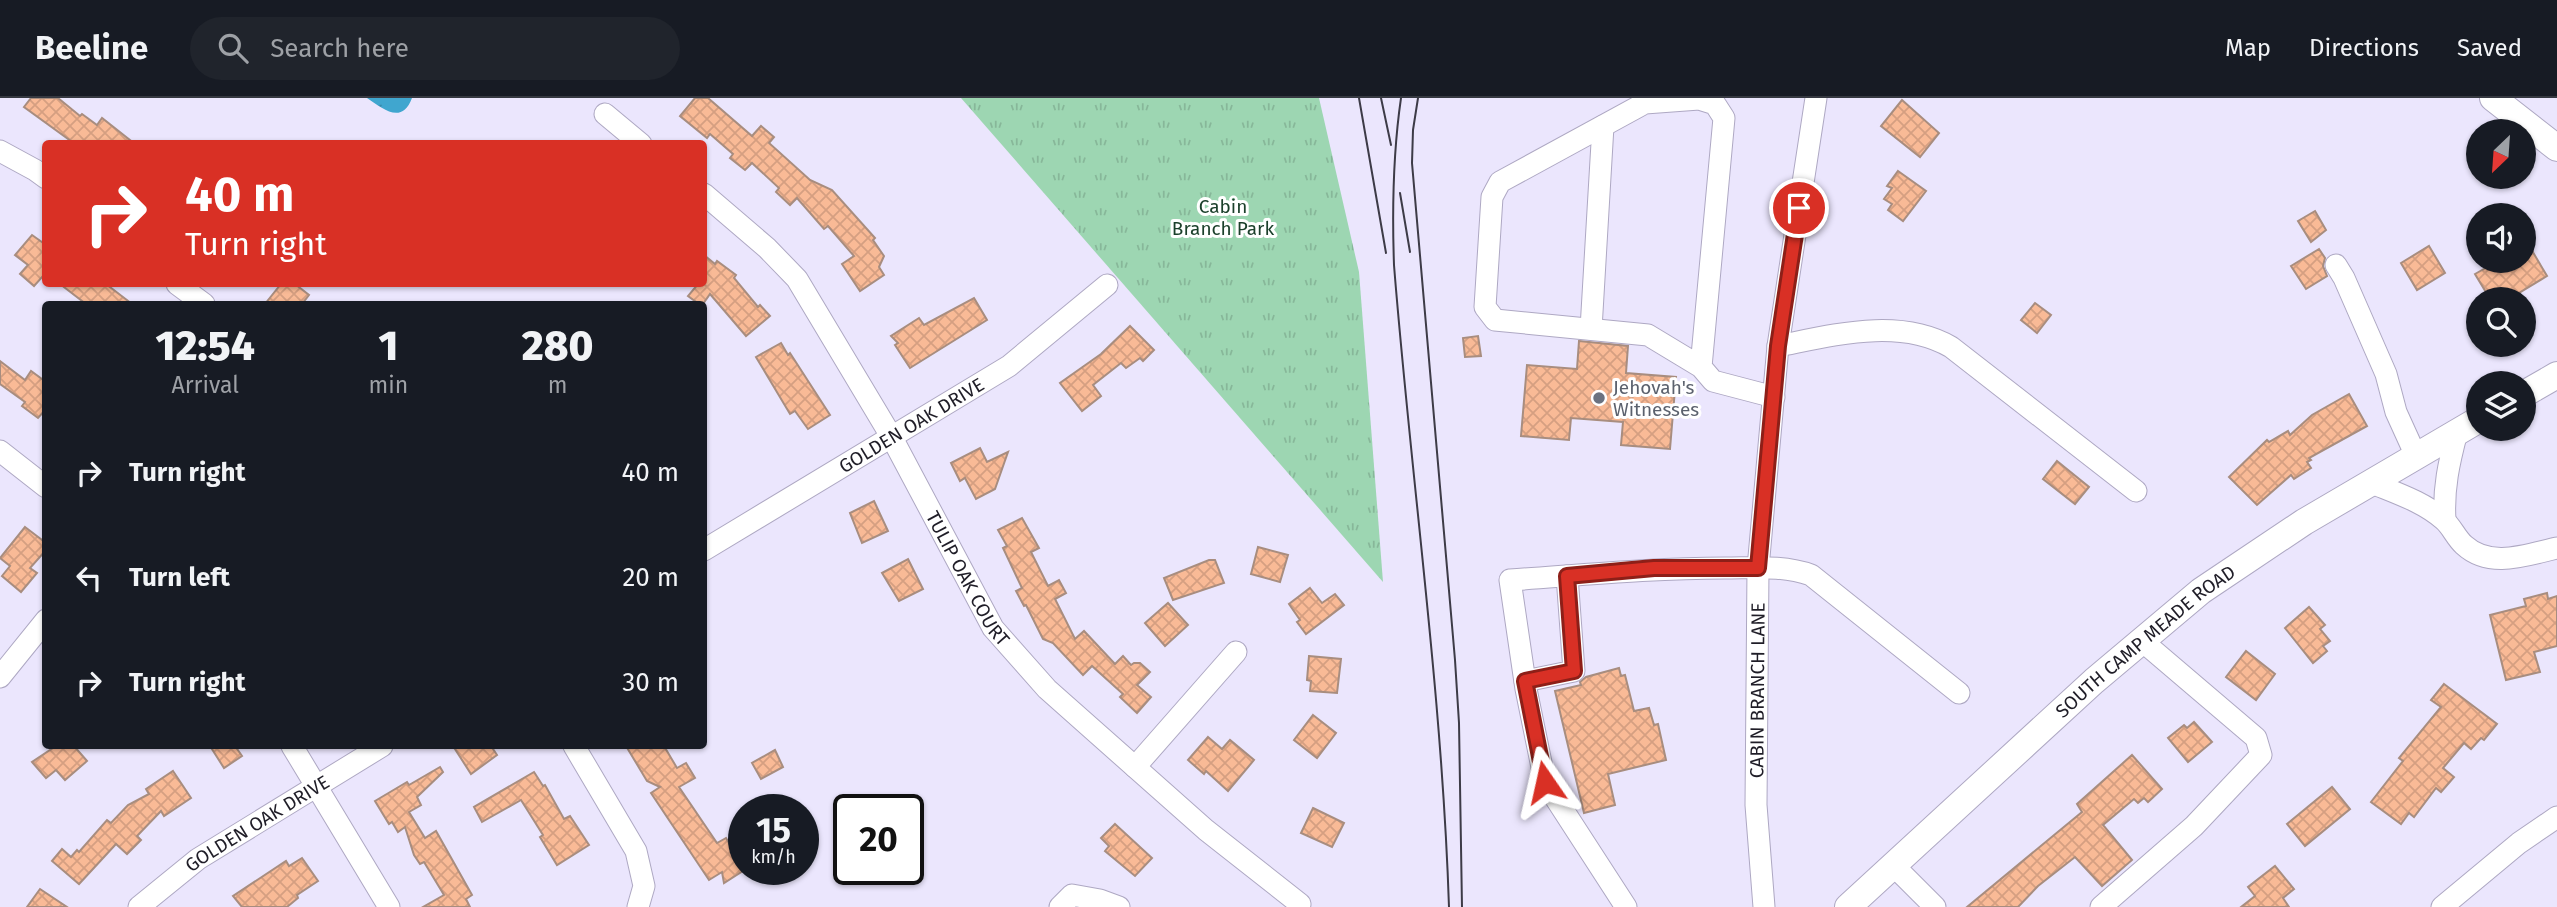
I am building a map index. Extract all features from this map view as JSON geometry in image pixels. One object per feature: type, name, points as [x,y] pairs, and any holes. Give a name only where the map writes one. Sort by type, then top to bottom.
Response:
[{"type":"main road","points":[[2493,98],[2557,148]]},
{"type":"main road","points":[[2536,387],[2557,375]]},
{"type":"main road","name":"SOUTH CAMP MEADE ROAD","points":[[1847,907],[2141,640],[2201,591],[2304,522],[2466,427]]},
{"type":"street","name":"CABIN BRANCH LANE","points":[[1764,907],[1756,806],[1758,568],[1778,346],[1816,98]]},
{"type":"street","points":[[1702,367],[1724,118],[1715,104],[1699,99],[1645,103],[1500,182],[1492,197],[1485,307],[1495,320],[1648,335],[1702,367],[1713,381],[1774,397]]},
{"type":"street","points":[[605,114],[636,140]]},
{"type":"street","points":[[1591,329],[1603,126]]},
{"type":"street","points":[[0,151],[42,175]]},
{"type":"street","name":"TULIP OAK COURT","points":[[707,197],[767,248],[797,279],[891,436],[993,628],[1047,689],[1206,830],[1300,904]]},
{"type":"street","points":[[2336,265],[2386,374],[2396,412],[2416,456]]},
{"type":"street","name":"GOLDEN OAK DRIVE","points":[[707,548],[1009,366],[1107,285]]},
{"type":"street","points":[[181,287],[200,301]]},
{"type":"street","points":[[1778,346],[1835,335],[1885,330],[1913,332],[1936,338],[1951,346],[2136,491]]},
{"type":"street","points":[[2445,520],[2446,473],[2466,430]]},
{"type":"street","points":[[0,451],[42,484]]},
{"type":"street","points":[[2372,483],[2409,498],[2445,520],[2477,556],[2493,560],[2557,548]]},
{"type":"street","points":[[1626,907],[1545,782],[1525,681],[1510,580],[1654,568],[1788,569],[1811,575],[1959,693]]},
{"type":"street","points":[[1525,681],[1574,671],[1567,576]]},
{"type":"street","points":[[0,677],[42,625]]},
{"type":"street","points":[[2101,907],[2194,827],[2261,755],[2256,738],[2141,640]]},
{"type":"street","points":[[1135,767],[1236,652]]},
{"type":"street","points":[[294,749],[389,907]]},
{"type":"street","name":"GOLDEN OAK DRIVE","points":[[139,907],[198,859],[377,749]]},
{"type":"street","points":[[576,749],[636,851],[644,886],[638,907]]},
{"type":"street","points":[[2442,907],[2519,843],[2557,817]]},
{"type":"street","points":[[1893,864],[1936,907]]},
{"type":"street","points":[[1060,907],[1072,895],[1119,907]]},
{"type":"green space","name":"Cabin Branch Park","points":[[961,98],[1319,98],[1359,272],[1383,582]]},
{"type":"water","points":[[367,98],[412,98],[408,106],[398,113],[386,110]]},
{"type":"building","points":[[31,98],[58,98],[80,116],[82,114],[97,125],[102,118],[130,140],[69,140],[24,107]]},
{"type":"building","points":[[695,98],[708,98],[752,136],[761,126],[774,137],[769,143],[810,180],[832,190],[875,238],[873,240],[884,256],[879,267],[884,275],[860,291],[842,264],[854,256],[828,226],[824,229],[797,198],[790,205],[776,192],[779,188],[752,163],[745,170],[730,158],[733,154],[710,134],[707,138],[680,116]]},
{"type":"building","points":[[1902,100],[1939,133],[1920,157],[1881,126]]},
{"type":"building","points":[[1898,171],[1926,191],[1903,221],[1888,210],[1892,204],[1884,199],[1892,188],[1887,186]]},
{"type":"building","points":[[2315,211],[2326,230],[2311,242],[2298,221]]},
{"type":"building","points":[[32,235],[42,242],[42,277],[34,286],[20,274],[28,265],[15,255]]},
{"type":"building","points":[[2429,246],[2445,273],[2417,290],[2401,263]]},
{"type":"building","points":[[2319,249],[2325,258],[2323,266],[2327,276],[2306,289],[2291,266]]},
{"type":"building","points":[[707,257],[715,264],[717,261],[736,275],[734,278],[758,307],[760,305],[770,316],[746,336],[710,294],[705,301],[695,301],[688,296],[696,287],[707,287]]},
{"type":"building","points":[[2536,257],[2547,276],[2529,287],[2483,287],[2475,274],[2536,273]]},
{"type":"building","points":[[64,287],[110,287],[128,301],[82,301]]},
{"type":"building","points":[[279,287],[299,287],[309,295],[304,301],[267,301]]},
{"type":"building","points":[[974,298],[987,320],[910,368],[895,345],[898,343],[891,336],[919,318],[924,325]]},
{"type":"building","points":[[2035,303],[2051,315],[2037,333],[2021,320]]},
{"type":"building","points":[[1130,326],[1154,350],[1143,361],[1140,358],[1126,368],[1121,363],[1093,385],[1101,396],[1082,411],[1060,383],[1101,354]]},
{"type":"building","points":[[1478,336],[1481,356],[1465,357],[1463,338]]},
{"type":"building","name":"Jehovah's Witnesses","points":[[1579,341],[1628,346],[1626,373],[1676,377],[1670,449],[1621,445],[1623,422],[1571,418],[1569,440],[1521,436],[1527,365],[1577,369]]},
{"type":"building","points":[[781,343],[830,415],[808,429],[795,411],[790,414],[756,357]]},
{"type":"building","points":[[0,361],[25,380],[31,371],[42,379],[42,414],[38,418],[22,406],[25,402],[0,384]]},
{"type":"building","points":[[2349,394],[2367,426],[2309,458],[2311,460],[2307,462],[2311,468],[2294,479],[2291,475],[2257,505],[2229,477],[2267,440],[2269,442],[2288,431],[2290,435],[2312,415]]},
{"type":"building","points":[[980,448],[987,462],[1008,452],[995,489],[976,499],[965,478],[960,481],[951,463]]},
{"type":"building","points":[[2057,461],[2089,487],[2075,504],[2043,479]]},
{"type":"building","points":[[874,501],[888,531],[862,543],[850,513]]},
{"type":"building","points":[[1022,518],[1039,548],[1031,552],[1048,586],[1059,580],[1066,593],[1055,599],[1075,639],[1084,631],[1115,664],[1123,656],[1131,665],[1140,663],[1150,672],[1137,685],[1151,697],[1137,713],[1120,697],[1123,694],[1092,666],[1083,675],[1053,643],[1043,639],[1016,591],[1022,588],[1003,548],[1007,546],[998,530]]},
{"type":"building","points":[[25,527],[42,540],[42,554],[30,568],[37,573],[21,592],[2,576],[10,566],[0,558]]},
{"type":"building","points":[[1258,547],[1288,555],[1280,582],[1251,574]]},
{"type":"building","points":[[908,559],[923,589],[899,601],[882,573]]},
{"type":"building","points":[[1215,560],[1224,583],[1173,600],[1164,578]]},
{"type":"building","points":[[1310,588],[1322,603],[1335,594],[1344,605],[1306,634],[1289,604]]},
{"type":"building","points":[[2547,593],[2548,599],[2557,596],[2557,646],[2534,652],[2540,672],[2506,680],[2490,615],[2526,606],[2524,599]]},
{"type":"building","points":[[1168,603],[1188,625],[1165,646],[1145,623]]},
{"type":"building","points":[[2309,607],[2325,625],[2320,629],[2330,641],[2323,646],[2327,651],[2313,663],[2285,628]]},
{"type":"building","points":[[2246,651],[2275,674],[2256,700],[2226,677]]},
{"type":"building","points":[[1309,656],[1341,659],[1337,693],[1310,691],[1311,681],[1307,680]]},
{"type":"building","points":[[1619,668],[1621,676],[1625,675],[1634,711],[1649,708],[1654,725],[1658,724],[1666,760],[1608,774],[1615,805],[1584,813],[1555,691],[1581,685],[1580,682],[1586,677]]},
{"type":"building","points":[[2444,684],[2497,724],[2484,740],[2481,738],[2471,749],[2464,743],[2443,768],[2454,777],[2441,792],[2436,788],[2414,817],[2409,813],[2401,824],[2371,802],[2403,761],[2399,758],[2441,707],[2431,700]]},
{"type":"building","points":[[1313,715],[1336,733],[1317,758],[1294,740]]},
{"type":"building","points":[[2194,722],[2212,742],[2188,762],[2168,738],[2184,725],[2187,728]]},
{"type":"building","points":[[1208,737],[1222,749],[1230,740],[1254,760],[1228,791],[1206,771],[1204,774],[1188,760]]},
{"type":"building","points":[[52,749],[77,749],[87,761],[65,780],[56,770],[46,778],[32,762]]},
{"type":"building","points":[[212,749],[237,749],[242,756],[224,768]]},
{"type":"building","points":[[455,749],[493,749],[497,755],[471,774]]},
{"type":"building","points":[[628,749],[666,749],[677,768],[686,763],[695,778],[679,787],[717,843],[726,838],[728,841],[728,880],[724,883],[722,872],[709,880],[651,793],[660,787],[647,781]]},
{"type":"building","points":[[775,750],[783,767],[761,779],[752,763]]},
{"type":"building","points":[[2132,755],[2162,789],[2148,802],[2144,798],[2138,803],[2134,799],[2103,825],[2132,860],[2102,886],[2075,857],[2038,886],[2018,907],[1967,907],[2082,812],[2077,804]]},
{"type":"building","points":[[440,767],[443,772],[417,797],[421,805],[409,812],[425,838],[436,831],[472,895],[466,899],[470,907],[423,907],[444,895],[424,862],[420,864],[414,855],[405,827],[398,832],[392,822],[389,824],[375,801]]},
{"type":"building","points":[[173,771],[191,798],[164,816],[161,811],[137,836],[141,840],[127,854],[116,844],[79,884],[52,861],[62,849],[71,857],[77,850],[79,852],[107,820],[111,823],[128,805],[149,794],[146,789]]},
{"type":"building","points":[[534,772],[543,786],[545,785],[564,819],[570,816],[589,845],[557,865],[540,837],[543,835],[521,800],[482,822],[474,807]]},
{"type":"building","points":[[2332,787],[2350,809],[2305,846],[2287,824]]},
{"type":"building","points":[[1313,808],[1344,823],[1332,847],[1301,833]]},
{"type":"building","points":[[1115,824],[1152,858],[1135,876],[1105,851],[1109,846],[1101,838]]},
{"type":"building","points":[[302,858],[318,881],[297,895],[298,898],[287,907],[242,907],[233,896],[286,861],[289,866]]},
{"type":"building","points":[[2275,866],[2294,889],[2283,898],[2289,907],[2241,907],[2255,896],[2248,887]]},
{"type":"building","points":[[40,889],[67,907],[27,907]]},
{"type":"tram line","points":[[1359,98],[1386,253]]},
{"type":"tram line","points":[[1381,98],[1391,145]]},
{"type":"tram line","points":[[1401,98],[1394,181],[1394,265],[1440,746],[1449,907]]},
{"type":"tram line","points":[[1418,98],[1412,163],[1455,660],[1459,723],[1462,907]]},
{"type":"tram line","points":[[1400,193],[1410,252]]},
{"type":"place","name":"Jehovah's Witnesses","points":[[1599,398]]},
{"type":"route","points":[[1545,782],[1525,681],[1574,671],[1567,576],[1654,568],[1758,568],[1778,346],[1799,208]]}]
